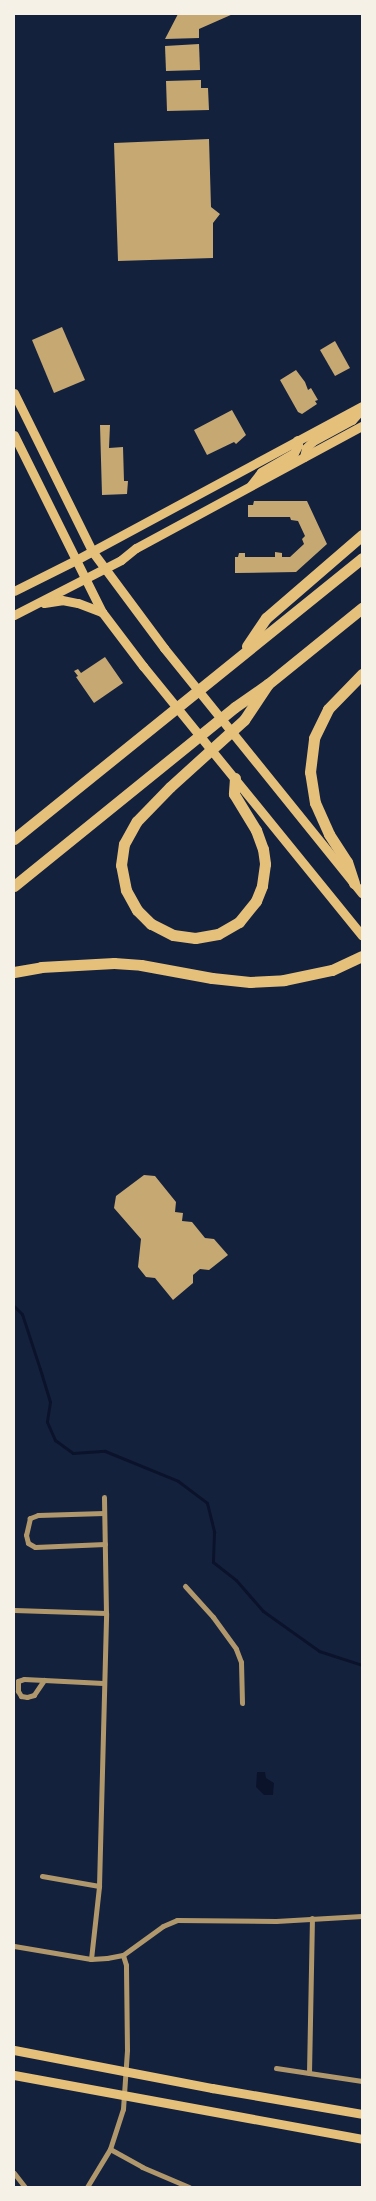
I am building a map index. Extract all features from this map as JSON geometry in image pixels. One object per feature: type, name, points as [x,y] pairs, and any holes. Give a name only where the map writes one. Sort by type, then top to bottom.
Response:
[{"type":"highway","points":[[240,656],[266,618],[362,535]]},
{"type":"highway","points":[[14,838],[362,558]]},
{"type":"highway","points":[[14,886],[235,707],[268,684],[362,608]]},
{"type":"highway","points":[[354,883],[348,862],[329,834],[315,803],[310,772],[314,738],[328,710],[362,674]]},
{"type":"highway","points":[[235,778],[234,794],[256,830],[263,850],[262,886],[256,901],[239,922],[218,934],[195,938],[173,935],[151,924],[137,910],[126,890],[121,865],[124,844],[137,822],[163,794],[244,720],[268,684]]},
{"type":"highway","points":[[14,972],[49,966],[114,963],[141,965],[212,978],[250,982],[284,980],[325,972],[362,956]]},
{"type":"main road","points":[[14,394],[92,551],[164,648],[362,894]]},
{"type":"main road","points":[[14,592],[362,407]]},
{"type":"main road","points":[[304,458],[306,448],[313,441],[352,420],[362,407]]},
{"type":"main road","points":[[14,614],[106,568],[136,548],[362,426]]},
{"type":"main road","points":[[14,435],[102,612],[143,666],[362,935]]},
{"type":"main road","points":[[249,487],[261,472],[294,453],[298,445],[297,440]]},
{"type":"main road","points":[[36,604],[62,600],[78,603],[102,612]]},
{"type":"main road","points":[[14,2050],[212,2088],[362,2114]]},
{"type":"main road","points":[[14,2075],[362,2139]]},
{"type":"street","points":[[90,1959],[99,1886],[106,1613],[104,1497]]},
{"type":"street","points":[[104,1513],[30,1518],[26,1535],[28,1543],[35,1547],[105,1544]]},
{"type":"street","points":[[184,1586],[213,1618],[236,1649],[241,1662],[242,1703]]},
{"type":"street","points":[[14,1610],[106,1613]]},
{"type":"street","points":[[44,1680],[34,1694],[27,1697],[21,1696],[17,1687],[18,1681],[24,1679],[44,1680],[104,1683]]},
{"type":"street","points":[[42,1876],[99,1886]]},
{"type":"street","points":[[14,1946],[90,1959],[123,1955],[164,1926],[177,1920],[276,1921],[362,1916]]},
{"type":"street","points":[[308,2073],[312,1918]]},
{"type":"street","points":[[87,2187],[110,2149],[124,2109],[126,1966],[123,1955]]},
{"type":"street","points":[[276,2068],[362,2081]]},
{"type":"street","points":[[110,2149],[150,2171],[188,2187]]},
{"type":"street","points":[[14,2173],[25,2187]]},
{"type":"water","points":[[257,1772],[265,1772],[266,1778],[274,1783],[273,1795],[264,1795],[256,1787]]},
{"type":"building","points":[[178,14],[233,14],[199,29],[199,38],[165,39]]},
{"type":"building","points":[[199,44],[200,70],[166,71],[165,46]]},
{"type":"building","points":[[201,80],[201,88],[208,88],[209,110],[167,111],[166,81]]},
{"type":"building","points":[[209,139],[211,207],[220,214],[213,223],[213,258],[118,261],[114,143]]},
{"type":"building","points":[[62,327],[85,380],[54,393],[32,340]]},
{"type":"building","points":[[335,341],[350,368],[335,376],[320,350]]},
{"type":"building","points":[[296,370],[305,382],[308,390],[311,388],[318,400],[315,401],[317,404],[302,414],[298,412],[280,380]]},
{"type":"building","points":[[232,410],[246,435],[236,444],[234,442],[207,455],[194,430]]},
{"type":"building","points":[[100,425],[110,425],[109,448],[123,447],[124,481],[128,481],[127,494],[102,495]]},
{"type":"building","points":[[254,501],[307,501],[327,544],[296,572],[235,573],[235,557],[238,557],[239,553],[245,553],[245,557],[275,557],[275,552],[282,553],[282,557],[290,557],[304,544],[302,539],[305,536],[298,521],[291,520],[290,517],[248,517],[248,505],[253,505]]},
{"type":"building","points":[[105,657],[123,683],[94,703],[74,671],[78,669],[81,673]]},
{"type":"building","points":[[144,1175],[155,1176],[176,1202],[175,1212],[183,1213],[182,1221],[192,1222],[205,1238],[214,1239],[228,1255],[209,1270],[200,1269],[193,1275],[193,1283],[173,1300],[155,1278],[146,1277],[138,1267],[141,1239],[114,1208],[116,1196]]},
{"type":"waterway","points":[[14,1306],[22,1314],[40,1369],[50,1402],[47,1422],[55,1440],[73,1453],[105,1451],[178,1481],[207,1503],[214,1532],[213,1562],[236,1580],[263,1611],[319,1651],[362,1665]]}]
